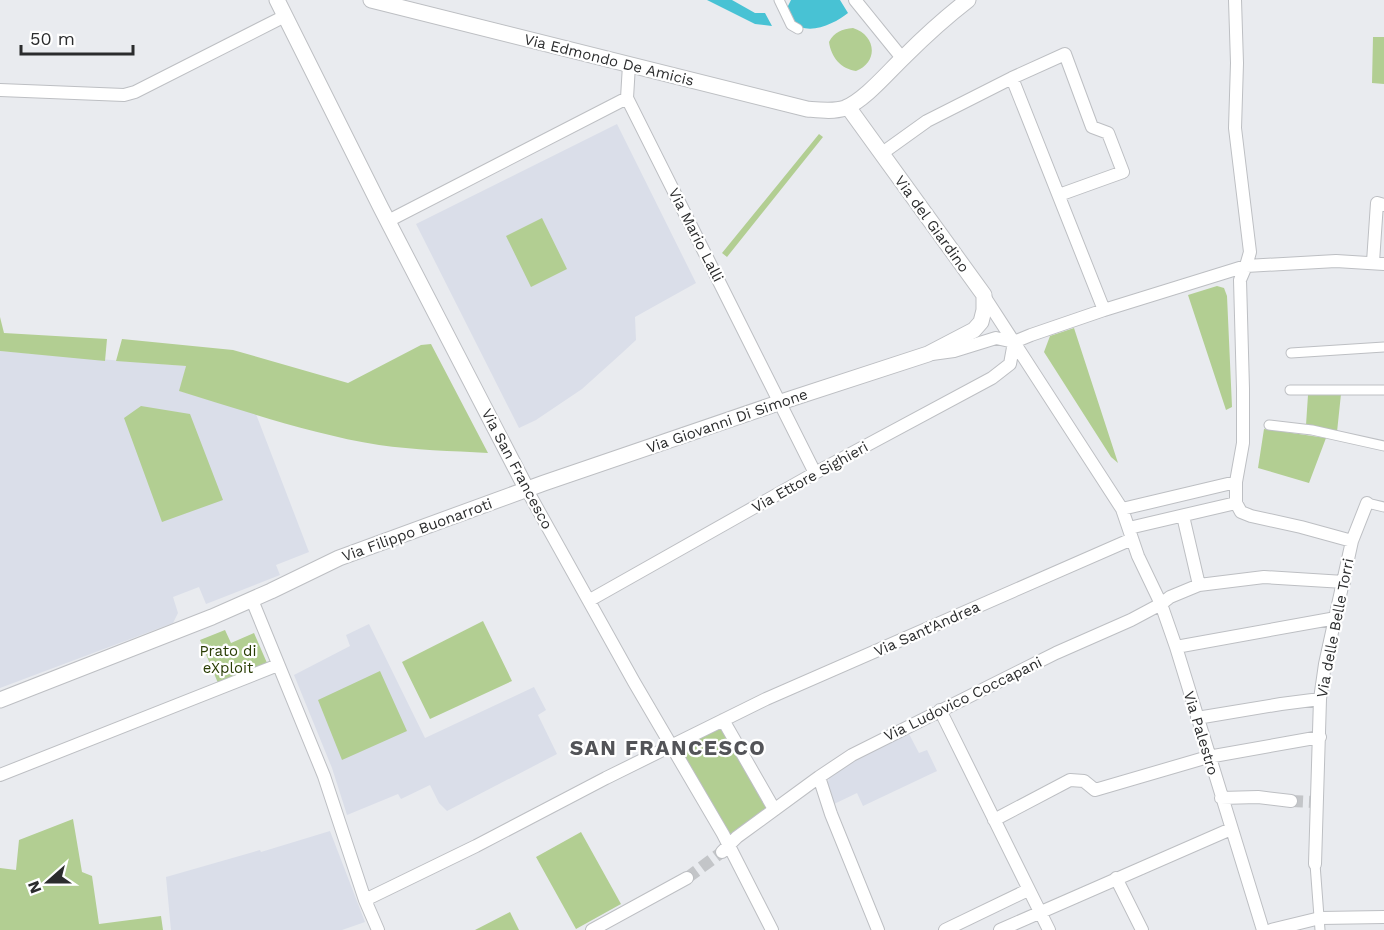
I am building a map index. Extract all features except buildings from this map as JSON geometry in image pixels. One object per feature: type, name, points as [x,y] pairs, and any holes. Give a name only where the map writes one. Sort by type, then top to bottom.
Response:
[{"type":"street","name":"Via San Francesco","points":[[277,0],[527,489],[672,746],[771,930]]},
{"type":"street","name":"Via Edmondo De Amicis","points":[[371,0],[807,109],[833,110],[848,107]]},
{"type":"street","points":[[779,0],[791,25],[798,29]]},
{"type":"street","points":[[855,0],[902,58]]},
{"type":"street","points":[[848,107],[889,74],[902,58],[940,22],[968,0]]},
{"type":"street","points":[[1235,0],[1237,63],[1235,128],[1250,252],[1240,280],[1244,389],[1243,442],[1236,482],[1236,503],[1241,512],[1251,516],[1352,541]]},
{"type":"street","points":[[0,90],[124,95],[135,92],[285,16]]},
{"type":"street","points":[[881,154],[927,121],[1065,54],[1092,127],[1108,133],[1123,172],[1059,195]]},
{"type":"street","points":[[388,220],[627,98],[629,65]]},
{"type":"street","points":[[1012,78],[1104,310]]},
{"type":"street","name":"Via Mario Lalli","points":[[627,98],[815,473]]},
{"type":"street","name":"Via del Giardino","points":[[848,107],[984,295],[1122,509]]},
{"type":"street","points":[[1014,342],[1104,310],[1246,266],[1336,261],[1378,263],[1377,203],[1384,205]]},
{"type":"street","name":"Via Giovanni Di Simone","points":[[527,489],[928,354],[974,330],[981,322],[984,295]]},
{"type":"street","name":"Via Giovanni Di Simone","points":[[928,354],[954,351],[996,338],[1014,342]]},
{"type":"street","name":"Via Ettore Sighieri","points":[[590,600],[1002,371],[1010,364],[1014,342]]},
{"type":"street","points":[[1291,352],[1384,347]]},
{"type":"street","points":[[1290,390],[1384,390]]},
{"type":"street","points":[[1269,425],[1312,430],[1384,446]]},
{"type":"street","points":[[1122,509],[1236,482]]},
{"type":"street","name":"Via Filippo Buonarroti","points":[[0,700],[252,600],[339,558],[527,489]]},
{"type":"street","name":"Via Sant'Andrea","points":[[365,900],[723,720],[1130,533],[1183,516],[1236,503]]},
{"type":"street","points":[[1368,503],[1384,507]]},
{"type":"street","name":"Via delle Belle Torri","points":[[1315,864],[1314,802],[1320,737],[1320,699],[1328,650],[1352,541],[1368,503]]},
{"type":"street","name":"Via Palestro","points":[[1122,509],[1176,647],[1263,930]]},
{"type":"street","points":[[1183,516],[1199,585]]},
{"type":"street","name":"Via Ludovico Coccapani","points":[[725,848],[774,809],[852,755],[1161,604],[1170,597],[1199,585],[1264,577],[1344,582]]},
{"type":"street","points":[[252,600],[324,776],[365,900],[378,930]]},
{"type":"street","points":[[1176,647],[1336,618]]},
{"type":"street","points":[[0,775],[278,665]]},
{"type":"street","points":[[1197,718],[1320,699]]},
{"type":"street","points":[[940,711],[1049,930]]},
{"type":"street","points":[[723,720],[774,809]]},
{"type":"street","points":[[994,820],[1070,780],[1084,782],[1095,790],[1208,757],[1320,737]]},
{"type":"street","points":[[819,777],[831,814],[878,930]]},
{"type":"street","points":[[1221,798],[1258,797],[1291,801]]},
{"type":"street","points":[[1000,930],[1231,829]]},
{"type":"street","points":[[1315,864],[1320,924]]},
{"type":"street","points":[[592,930],[687,878]]},
{"type":"street","points":[[1116,879],[1142,930]]},
{"type":"street","points":[[945,930],[1028,890]]},
{"type":"street","points":[[1271,930],[1384,917]]},
{"type":"shaded area","points":[[617,124],[696,283],[635,317],[636,340],[582,389],[536,420],[519,428],[416,224]]},
{"type":"shaded area","points":[[0,351],[186,366],[180,391],[256,414],[309,552],[276,565],[280,575],[206,604],[199,587],[173,597],[178,613],[173,623],[0,688]]},
{"type":"shaded area","points":[[369,624],[425,738],[534,687],[546,710],[538,715],[557,754],[447,811],[439,803],[430,785],[401,799],[398,794],[347,815],[332,768],[294,675],[350,646],[346,635]]},
{"type":"shaded area","points":[[908,732],[919,753],[927,750],[937,771],[863,806],[857,793],[832,805],[827,786],[834,771]]},
{"type":"shaded area","points":[[330,831],[365,922],[342,930],[171,930],[166,877]]},
{"type":"green space","points":[[853,28],[866,36],[872,49],[868,61],[856,71],[846,68],[838,61],[832,53],[829,42],[839,32]]},
{"type":"green space","points":[[1373,37],[1384,37],[1384,84],[1372,83]]},
{"type":"green space","points":[[819,134],[823,137],[727,257],[722,253]]},
{"type":"green space","points":[[542,218],[567,269],[531,287],[506,236]]},
{"type":"green space","points":[[1217,286],[1224,288],[1227,296],[1232,407],[1226,410],[1188,295]]},
{"type":"green space","points":[[0,317],[4,333],[107,339],[105,361],[0,351]]},
{"type":"green space","points":[[1074,328],[1118,463],[1111,457],[1044,352],[1050,336]]},
{"type":"green space","points":[[122,339],[233,350],[348,383],[421,345],[431,344],[488,453],[379,445],[328,435],[179,391],[186,366],[116,361]]},
{"type":"green space","points":[[1341,394],[1337,432],[1306,425],[1308,395]]},
{"type":"green space","points":[[141,406],[190,414],[223,500],[162,522],[124,418]]},
{"type":"green space","points":[[1264,429],[1326,438],[1309,483],[1258,468]]},
{"type":"green space","points":[[483,621],[512,681],[430,719],[402,662]]},
{"type":"green space","name":"Prato di eXploit","points":[[225,630],[231,643],[254,633],[267,663],[218,683],[200,640]]},
{"type":"green space","points":[[380,671],[407,731],[342,760],[318,700]]},
{"type":"green space","points":[[723,720],[774,809],[729,844],[672,746]]},
{"type":"green space","points":[[73,819],[82,872],[92,876],[99,924],[161,916],[163,930],[0,930],[0,868],[16,870],[19,840]]},
{"type":"green space","points":[[581,832],[621,904],[576,929],[536,857]]},
{"type":"green space","points":[[510,912],[519,930],[475,930]]},
{"type":"water","points":[[707,0],[732,0],[755,13],[765,13],[772,26],[755,24]]},
{"type":"water","points":[[791,0],[840,0],[848,13],[821,27],[805,28],[792,20],[787,8]]},
{"type":"tunnel","points":[[1291,801],[1312,802]]},
{"type":"tunnel","points":[[687,878],[722,852]]},
{"type":"district","name":"SAN FRANCESCO","points":[[668,747]]}]
